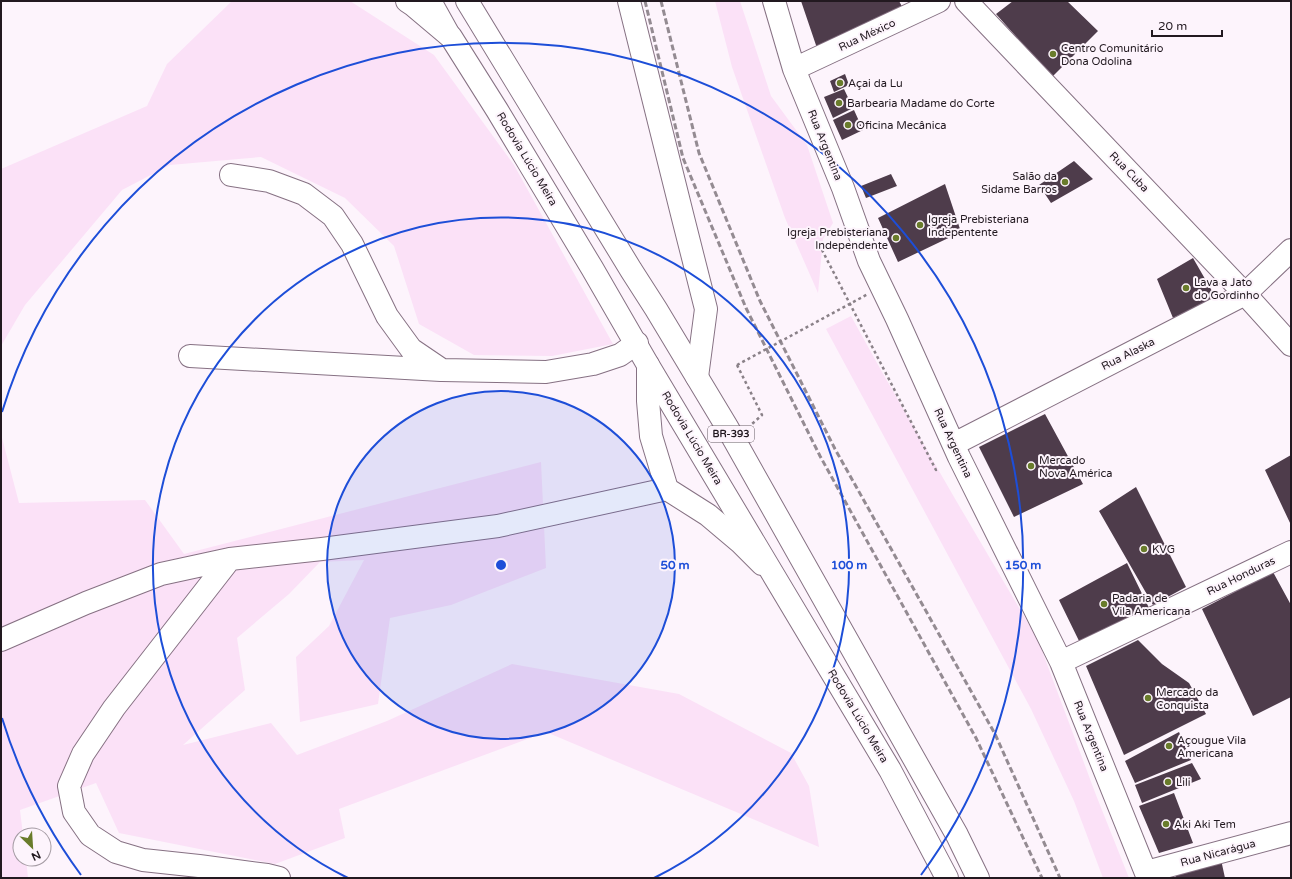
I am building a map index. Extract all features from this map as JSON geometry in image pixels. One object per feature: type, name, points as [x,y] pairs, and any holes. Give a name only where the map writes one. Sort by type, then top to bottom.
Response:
[{"type":"main road","points":[[407,1],[450,37]]},
{"type":"main road","name":"Rodovia Lúcio Meira","points":[[430,1],[450,37],[502,117],[890,770],[947,878]]},
{"type":"main road","name":"BR-393","points":[[467,1],[698,377],[957,835],[978,878]]},
{"type":"main road","points":[[629,1],[706,309],[698,377]]},
{"type":"main road","name":"Rua Argentina","points":[[774,1],[794,69],[843,188],[869,261],[956,450],[1061,662],[1147,875]]},
{"type":"main road","name":"Rua México","points":[[794,69],[939,1]]},
{"type":"main road","name":"Rua Cuba","points":[[966,1],[1245,294],[1291,345]]},
{"type":"main road","points":[[231,176],[269,181],[304,194],[333,216],[352,244],[387,316],[411,349],[442,370]]},
{"type":"main road","name":"Rua Alaska","points":[[956,450],[1245,294],[1291,250]]},
{"type":"main road","points":[[190,356],[442,370],[546,372],[593,364],[620,355],[637,343]]},
{"type":"main road","points":[[648,365],[650,436],[667,489],[708,515],[740,542],[777,580]]},
{"type":"main road","points":[[1,640],[86,603],[161,574],[230,559],[322,549],[498,526],[667,489]]},
{"type":"main road","name":"Rua Honduras","points":[[1061,662],[1291,552]]},
{"type":"main road","points":[[230,559],[114,708],[83,754],[69,786],[74,812],[90,835],[116,852],[142,860],[199,866],[279,878]]},
{"type":"main road","name":"Rua Nicarágua","points":[[1147,875],[1291,833]]},
{"type":"path","points":[[843,249],[839,243],[822,250],[936,470],[956,450]]},
{"type":"path","points":[[735,441],[762,415],[737,365],[868,294],[865,287]]},
{"type":"shaded area","points":[[232,1],[350,1],[434,55],[514,165],[613,344],[552,356],[474,355],[419,324],[394,246],[345,198],[261,157],[170,165],[122,190],[25,305],[1,346],[1,169],[147,106],[167,64]]},
{"type":"shaded area","points":[[715,1],[740,1],[771,96],[807,145],[833,223],[823,239],[818,293],[785,218],[732,67]]},
{"type":"shaded area","points":[[851,316],[954,497],[1038,640],[1129,878],[1103,878],[1074,801],[1031,709],[826,329]]},
{"type":"shaded area","points":[[1,434],[19,503],[145,500],[184,554],[541,462],[546,568],[451,605],[390,618],[378,704],[300,722],[296,657],[329,626],[364,560],[320,562],[289,594],[237,638],[245,690],[183,745],[271,723],[297,755],[387,721],[512,664],[679,694],[791,753],[809,786],[819,847],[546,732],[339,809],[345,838],[275,864],[119,833],[96,783],[20,810],[22,827],[12,827],[12,867],[27,867],[28,878],[1,878]]},
{"type":"building","points":[[801,1],[899,1],[906,14],[819,54]]},
{"type":"building","name":"Centro Comunitário Dona Odolina","points":[[1013,1],[1067,1],[1098,31],[1052,77],[996,14]]},
{"type":"building","name":"Açai da Lu","points":[[845,74],[849,85],[834,92],[830,81]]},
{"type":"building","name":"Barbearia Madame do Corte","points":[[844,89],[853,108],[833,118],[824,97]]},
{"type":"building","name":"Oficina Mecânica","points":[[854,110],[863,130],[842,140],[833,120]]},
{"type":"building","name":"Salão da Sidame Barros","points":[[1074,161],[1093,179],[1051,203],[1039,185]]},
{"type":"building","points":[[891,174],[897,186],[866,198],[861,186]]},
{"type":"building","name":"Igreja Prebisteriana Indepentente","points":[[945,184],[961,232],[898,262],[878,218]]},
{"type":"building","name":"Lava a Jato do Gordinho","points":[[1193,258],[1216,298],[1173,318],[1157,279]]},
{"type":"building","name":"Mercado Nova América","points":[[1045,414],[1083,484],[1014,517],[979,447]]},
{"type":"building","points":[[1291,455],[1291,525],[1265,470]]},
{"type":"building","name":"KVG","points":[[1136,487],[1186,587],[1153,605],[1099,511]]},
{"type":"building","name":"Padaria de Vila Americana","points":[[1127,563],[1149,608],[1081,645],[1059,600]]},
{"type":"building","points":[[1273,572],[1291,605],[1291,697],[1253,716],[1202,609]]},
{"type":"building","name":"Mercado da Conquista","points":[[1138,640],[1162,664],[1189,683],[1206,714],[1124,755],[1086,666]]},
{"type":"building","name":"Açougue Vila Americana","points":[[1179,732],[1191,760],[1135,783],[1125,761]]},
{"type":"building","name":"Lili","points":[[1192,763],[1201,779],[1142,803],[1135,785]]},
{"type":"building","name":"Aki Aki Tem","points":[[1174,793],[1193,843],[1159,853],[1139,806]]},
{"type":"building","points":[[1220,855],[1225,878],[1176,878],[1173,868]]},
{"type":"railway","points":[[645,1],[683,158],[746,308],[820,456],[976,738],[1042,878]]},
{"type":"railway","points":[[661,1],[699,153],[760,301],[835,449],[995,734],[1060,878]]},
{"type":"place","name":"Centro Comunitário Dona Odolina","points":[[1053,54]]},
{"type":"place","name":"Açai da Lu","points":[[840,83]]},
{"type":"place","name":"Barbearia Madame do Corte","points":[[839,103]]},
{"type":"place","name":"Oficina Mecânica","points":[[848,125]]},
{"type":"place","name":"Salão da Sidame Barros","points":[[1065,182]]},
{"type":"place","name":"Igreja Prebisteriana Indepentente","points":[[920,225]]},
{"type":"place","name":"Igreja Prebisteriana Independente","points":[[896,238]]},
{"type":"place","name":"Lava a Jato do Gordinho","points":[[1186,288]]},
{"type":"place","name":"Mercado Nova América","points":[[1031,466]]},
{"type":"place","name":"KVG","points":[[1144,549]]},
{"type":"place","name":"Padaria de Vila Americana","points":[[1104,604]]},
{"type":"place","name":"Mercado da Conquista","points":[[1148,698]]},
{"type":"place","name":"Açougue Vila Americana","points":[[1169,746]]},
{"type":"place","name":"Lili","points":[[1168,782]]},
{"type":"place","name":"Aki Aki Tem","points":[[1166,824]]}]
